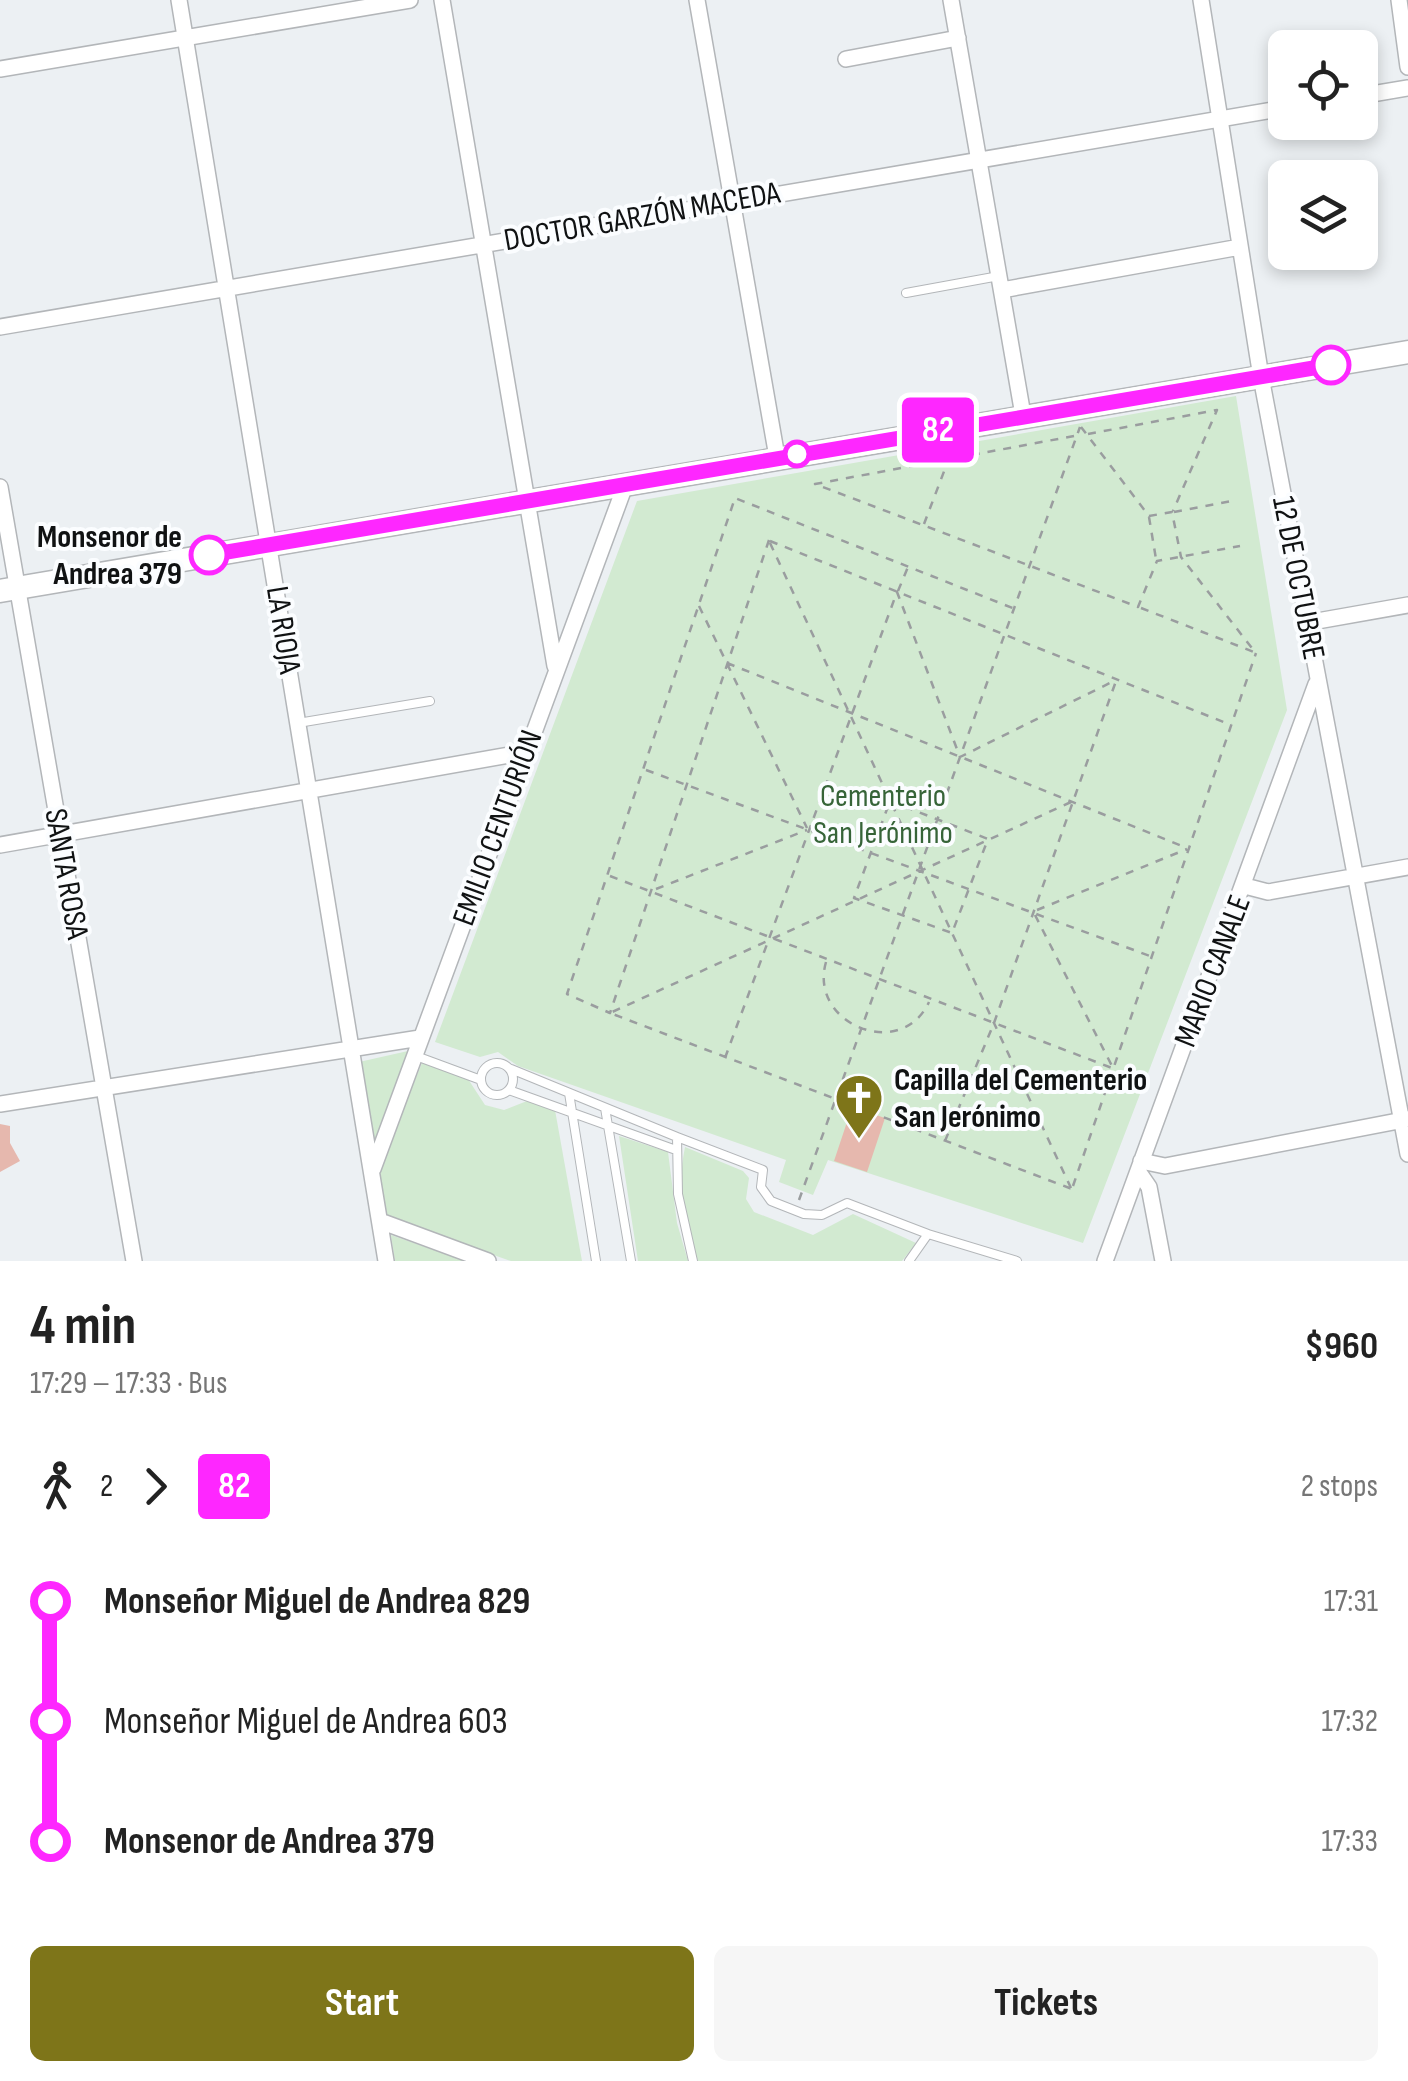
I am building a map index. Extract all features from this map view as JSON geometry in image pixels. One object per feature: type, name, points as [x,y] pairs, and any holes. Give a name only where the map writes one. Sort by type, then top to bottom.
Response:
[{"type":"main road","points":[[8,590],[1408,352]]},
{"type":"street","name":"LA RIOJA","points":[[179,0],[386,1261]]},
{"type":"street","points":[[0,69],[410,0]]},
{"type":"street","points":[[442,0],[556,670]]},
{"type":"street","points":[[697,0],[777,457]]},
{"type":"street","points":[[951,0],[1024,415]]},
{"type":"street","name":"12 DE OCTUBRE","points":[[1201,0],[1260,377],[1354,878],[1405,1120],[1408,1154]]},
{"type":"street","points":[[1399,0],[1408,66]]},
{"type":"street","points":[[846,59],[958,38]]},
{"type":"street","points":[[1378,93],[1408,88]]},
{"type":"street","name":"DOCTOR GARZÓN MACEDA","points":[[0,328],[1268,111]]},
{"type":"street","points":[[1000,283],[1240,247]]},
{"type":"street","name":"EMILIO CENTURIÓN","points":[[372,1172],[626,483]]},
{"type":"street","name":"SANTA ROSA","points":[[0,487],[8,590],[60,834],[134,1261]]},
{"type":"street","points":[[1306,623],[1408,605]]},
{"type":"street","name":"MARIO CANALE","points":[[1105,1261],[1317,680]]},
{"type":"street","points":[[0,845],[526,752]]},
{"type":"street","points":[[1245,886],[1268,892],[1408,868]]},
{"type":"street","points":[[0,1104],[420,1038]]},
{"type":"street","points":[[1162,1261],[1148,1187],[1140,1166],[1165,1166],[1405,1120]]},
{"type":"street","points":[[380,1221],[488,1261]]},
{"type":"lane","points":[[906,292],[1000,283]]},
{"type":"lane","points":[[298,722],[430,702]]},
{"type":"lane","points":[[416,1056],[480,1080],[485,1090],[494,1095],[509,1090],[676,1150]]},
{"type":"lane","points":[[480,1080],[492,1063],[762,1170],[764,1194],[795,1210],[822,1214],[847,1202],[991,1258],[1017,1261]]},
{"type":"lane","points":[[509,1090],[514,1080],[511,1070]]},
{"type":"lane","points":[[569,1093],[596,1261]]},
{"type":"lane","points":[[605,1108],[631,1261]]},
{"type":"lane","points":[[678,1137],[680,1212],[693,1261]]},
{"type":"lane","points":[[909,1261],[928,1234]]},
{"type":"path","points":[[1087,434],[1217,410],[1172,512],[1181,556],[1256,653]]},
{"type":"path","points":[[795,1210],[905,917],[1080,426],[1148,516],[1157,561],[1138,607]]},
{"type":"path","points":[[1077,436],[815,484],[1256,653]]},
{"type":"path","points":[[923,525],[949,460]]},
{"type":"path","points":[[1014,609],[735,498],[567,994],[1072,1189]]},
{"type":"path","points":[[1148,516],[1232,501]]},
{"type":"path","points":[[768,540],[1231,726]]},
{"type":"path","points":[[610,1013],[768,540]]},
{"type":"path","points":[[768,540],[1072,1189]]},
{"type":"path","points":[[1157,561],[1240,546]]},
{"type":"path","points":[[725,1058],[850,713],[908,566]]},
{"type":"path","points":[[898,592],[960,758]]},
{"type":"path","points":[[699,605],[808,829]]},
{"type":"path","points":[[1072,1189],[1256,653]]},
{"type":"path","points":[[728,663],[1189,849]]},
{"type":"path","points":[[960,758],[1116,680]]},
{"type":"path","points":[[945,1141],[994,1023],[1116,680]]},
{"type":"path","points":[[644,769],[1152,956]]},
{"type":"path","points":[[890,801],[988,839]]},
{"type":"path","points":[[854,898],[890,801]]},
{"type":"path","points":[[610,1013],[854,898],[1071,802]]},
{"type":"path","points":[[654,890],[808,829]]},
{"type":"path","points":[[952,934],[988,839]]},
{"type":"path","points":[[1033,911],[1189,849]]},
{"type":"path","points":[[608,875],[1113,1068]]},
{"type":"path","points":[[854,898],[952,934]]},
{"type":"path","points":[[1033,911],[1113,1068]]},
{"type":"path","points":[[826,960],[822,985],[831,1007],[864,1027],[901,1032],[916,1024],[930,1000]]},
{"type":"green space","name":"Cementerio San Jerónimo","points":[[1236,396],[1287,710],[1083,1243],[828,1160],[813,1195],[779,1182],[786,1160],[518,1066],[498,1052],[480,1057],[435,1042],[637,501]]},
{"type":"green space","points":[[408,1051],[374,1148],[359,1062]]},
{"type":"green space","points":[[422,1063],[468,1079],[485,1105],[504,1110],[527,1101],[555,1110],[582,1261],[511,1261],[385,1217],[377,1173]]},
{"type":"green space","points":[[619,1136],[668,1152],[677,1223],[688,1261],[638,1261]]},
{"type":"green space","points":[[685,1147],[743,1171],[749,1178],[746,1199],[754,1212],[813,1235],[853,1214],[916,1243],[902,1261],[698,1261],[683,1205]]},
{"type":"green space","points":[[391,1235],[465,1261],[395,1261]]},
{"type":"building","name":"Capilla del Cementerio San Jerónimo","points":[[852,1107],[885,1118],[867,1172],[834,1161]]},
{"type":"building","points":[[0,1124],[10,1126],[10,1143],[20,1161],[0,1172]]},
{"type":"bus line","name":"82","points":[[209,555],[1331,365]]},
{"type":"place","name":"Monsenor de Andrea 379","points":[[209,555]]},
{"type":"place","name":"Capilla del Cementerio San Jerónimo","points":[[859,1140]]}]
